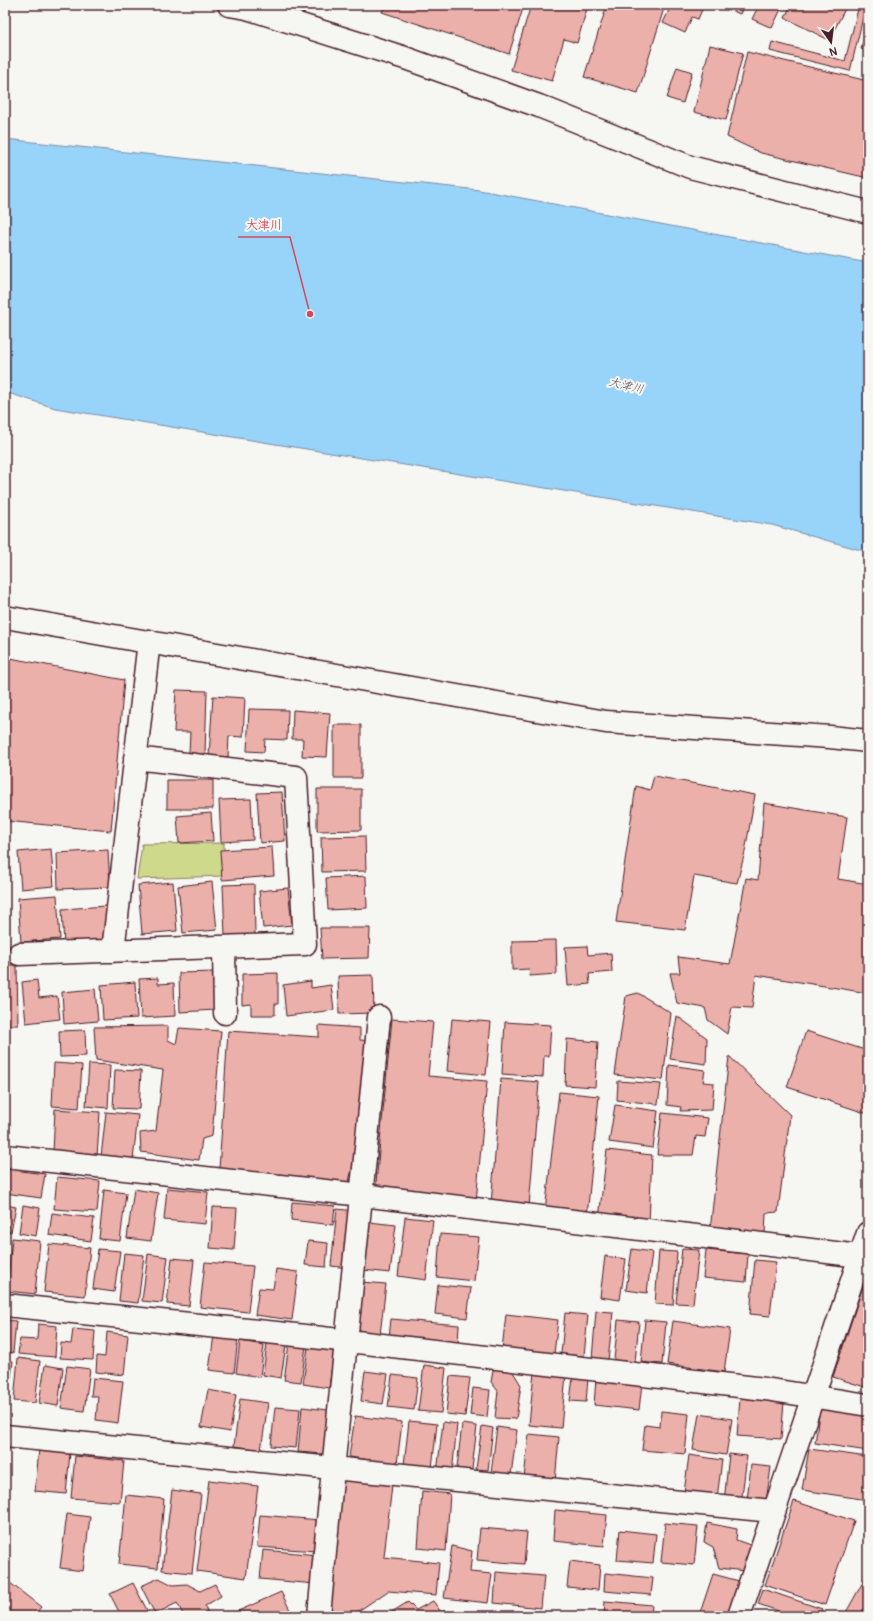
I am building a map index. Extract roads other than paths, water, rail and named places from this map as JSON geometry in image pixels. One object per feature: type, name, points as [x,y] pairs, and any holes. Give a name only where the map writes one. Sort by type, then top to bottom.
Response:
[{"type":"street","points":[[229,5],[247,8],[412,60],[539,106],[690,168],[868,212]]},
{"type":"street","points":[[5,617],[606,722],[830,736],[868,741]]},
{"type":"street","points":[[113,950],[148,641]]},
{"type":"street","points":[[19,954],[305,944],[296,777],[135,758]]},
{"type":"street","points":[[224,947],[226,1013]]},
{"type":"street","points":[[319,1616],[332,1467],[362,1195],[379,1017]]},
{"type":"street","points":[[5,1156],[362,1195],[860,1256]]},
{"type":"street","points":[[739,1616],[773,1511],[868,1232]]},
{"type":"street","points":[[5,1305],[346,1341],[765,1389],[868,1405]]},
{"type":"street","points":[[5,1436],[773,1511]]},
{"type":"water","points":[[5,139],[479,190],[868,263],[868,552],[772,525],[55,408],[5,392]]},
{"type":"place","name":"大津川","points":[[310,314]]}]
